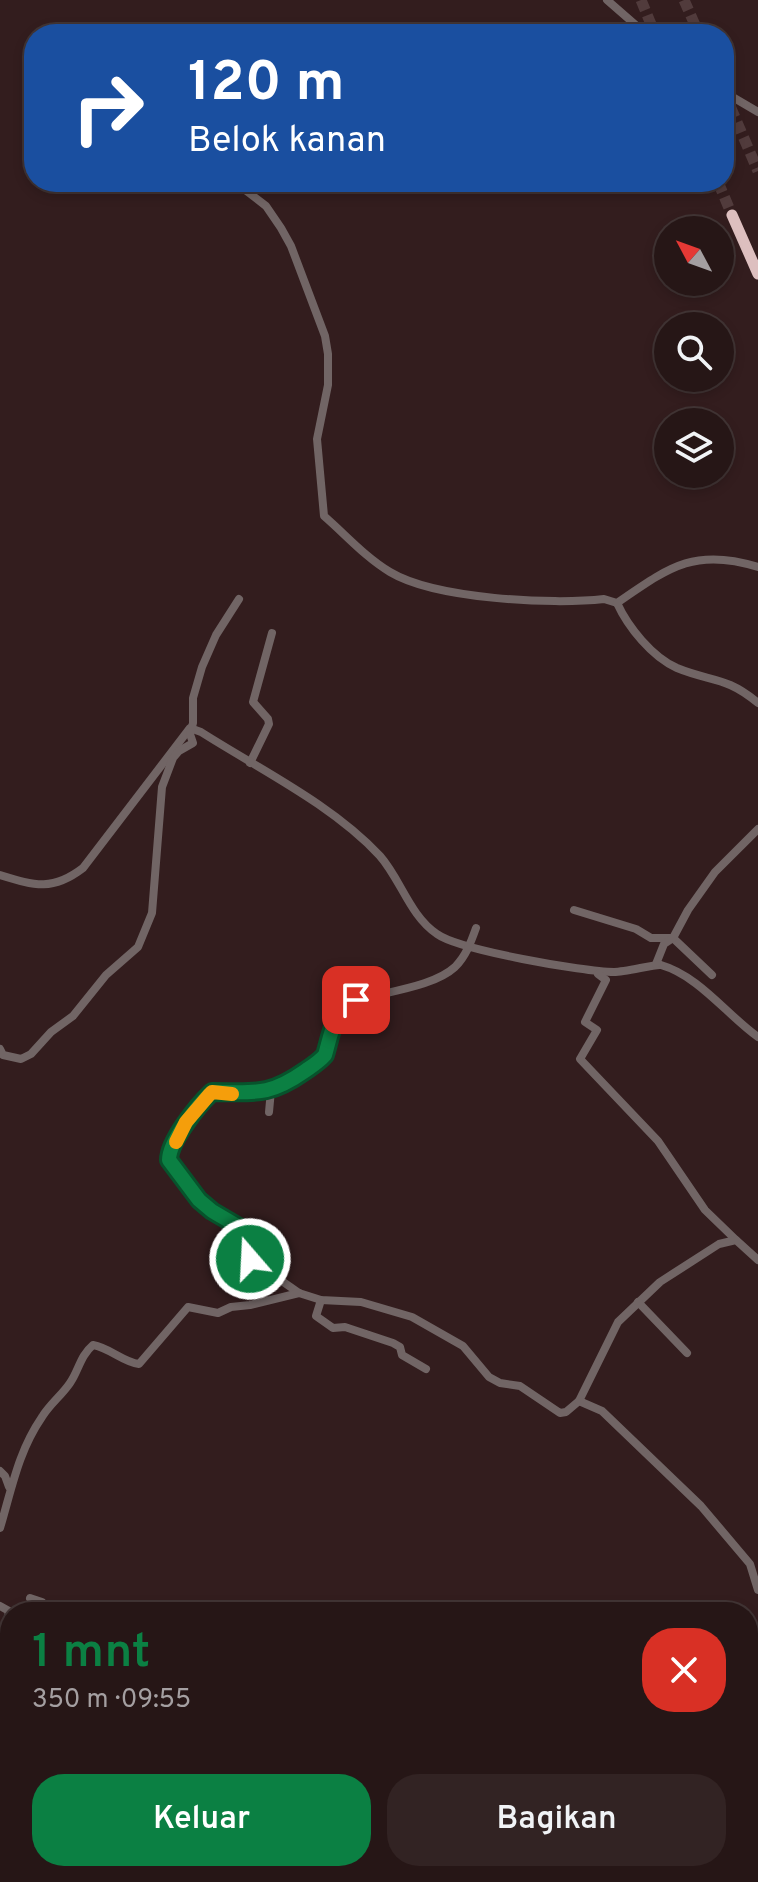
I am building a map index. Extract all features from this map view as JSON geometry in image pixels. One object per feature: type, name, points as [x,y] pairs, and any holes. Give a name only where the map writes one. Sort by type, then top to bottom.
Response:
[{"type":"highway","points":[[732,215],[758,274]]},
{"type":"street","points":[[607,0],[635,24]]},
{"type":"street","points":[[734,98],[758,112]]},
{"type":"street","points":[[248,192],[266,206],[291,246],[325,336],[328,385],[317,439],[324,516],[363,553],[392,573],[439,591],[513,599],[604,599],[617,603],[637,633],[676,668],[733,685],[758,703]]},
{"type":"street","points":[[617,603],[665,570],[687,562],[736,561],[758,567]]},
{"type":"street","points":[[0,875],[52,886],[83,868],[193,723],[193,698],[202,667],[216,635],[239,599]]},
{"type":"street","points":[[250,763],[269,724],[253,702],[272,633]]},
{"type":"street","points":[[190,728],[323,808],[380,856],[413,909],[436,934],[458,945],[594,971],[636,971],[656,964],[674,969],[758,1037]]},
{"type":"street","points":[[0,1049],[3,1055],[15,1059],[31,1054],[51,1032],[73,1016],[106,975],[138,947],[152,913],[162,787],[173,758],[193,743],[190,728]]},
{"type":"street","points":[[656,964],[664,944],[673,938],[715,872],[758,829]]},
{"type":"street","points":[[574,910],[636,929],[651,938],[673,938],[712,975]]},
{"type":"street","points":[[476,928],[469,947],[455,966],[440,977],[346,1004],[336,1019],[325,1055],[290,1082],[271,1090],[238,1094],[212,1092],[186,1122],[168,1157],[199,1200],[246,1231],[249,1258],[299,1293],[321,1300],[361,1302],[412,1317],[463,1346],[489,1377],[500,1383],[520,1386],[555,1411],[566,1412],[579,1401],[618,1322],[660,1282],[719,1244],[736,1240]]},
{"type":"street","points":[[594,971],[606,979],[585,1021],[597,1030],[580,1059],[658,1141],[705,1210],[758,1260]]},
{"type":"street","points":[[269,1112],[271,1090]]},
{"type":"street","points":[[5,1496],[24,1448],[43,1416],[76,1374],[86,1351],[93,1345],[139,1364],[188,1307],[218,1313],[231,1307],[299,1293]]},
{"type":"street","points":[[321,1300],[316,1316],[326,1326],[338,1330],[345,1327],[385,1339],[398,1346],[402,1355],[426,1369]]},
{"type":"street","points":[[638,1302],[687,1353]]},
{"type":"street","points":[[579,1401],[602,1411],[701,1506],[750,1564],[758,1590]]},
{"type":"street","points":[[0,1471],[5,1476],[0,1528]]},
{"type":"street","points":[[30,1598],[42,1602]]},
{"type":"tunnel","points":[[641,0],[651,24]]},
{"type":"tunnel","points":[[684,0],[695,24]]},
{"type":"tunnel","points":[[734,115],[758,171]]},
{"type":"tunnel","points":[[722,192],[732,215]]},
{"type":"slow traffic","points":[[176,1142],[186,1122],[212,1092],[232,1094]]},
{"type":"route","points":[[250,1259],[247,1256],[246,1231],[199,1200],[169,1160],[169,1154],[186,1122],[212,1092],[238,1094],[271,1090],[290,1082],[321,1061],[340,1010],[356,1000]]}]
